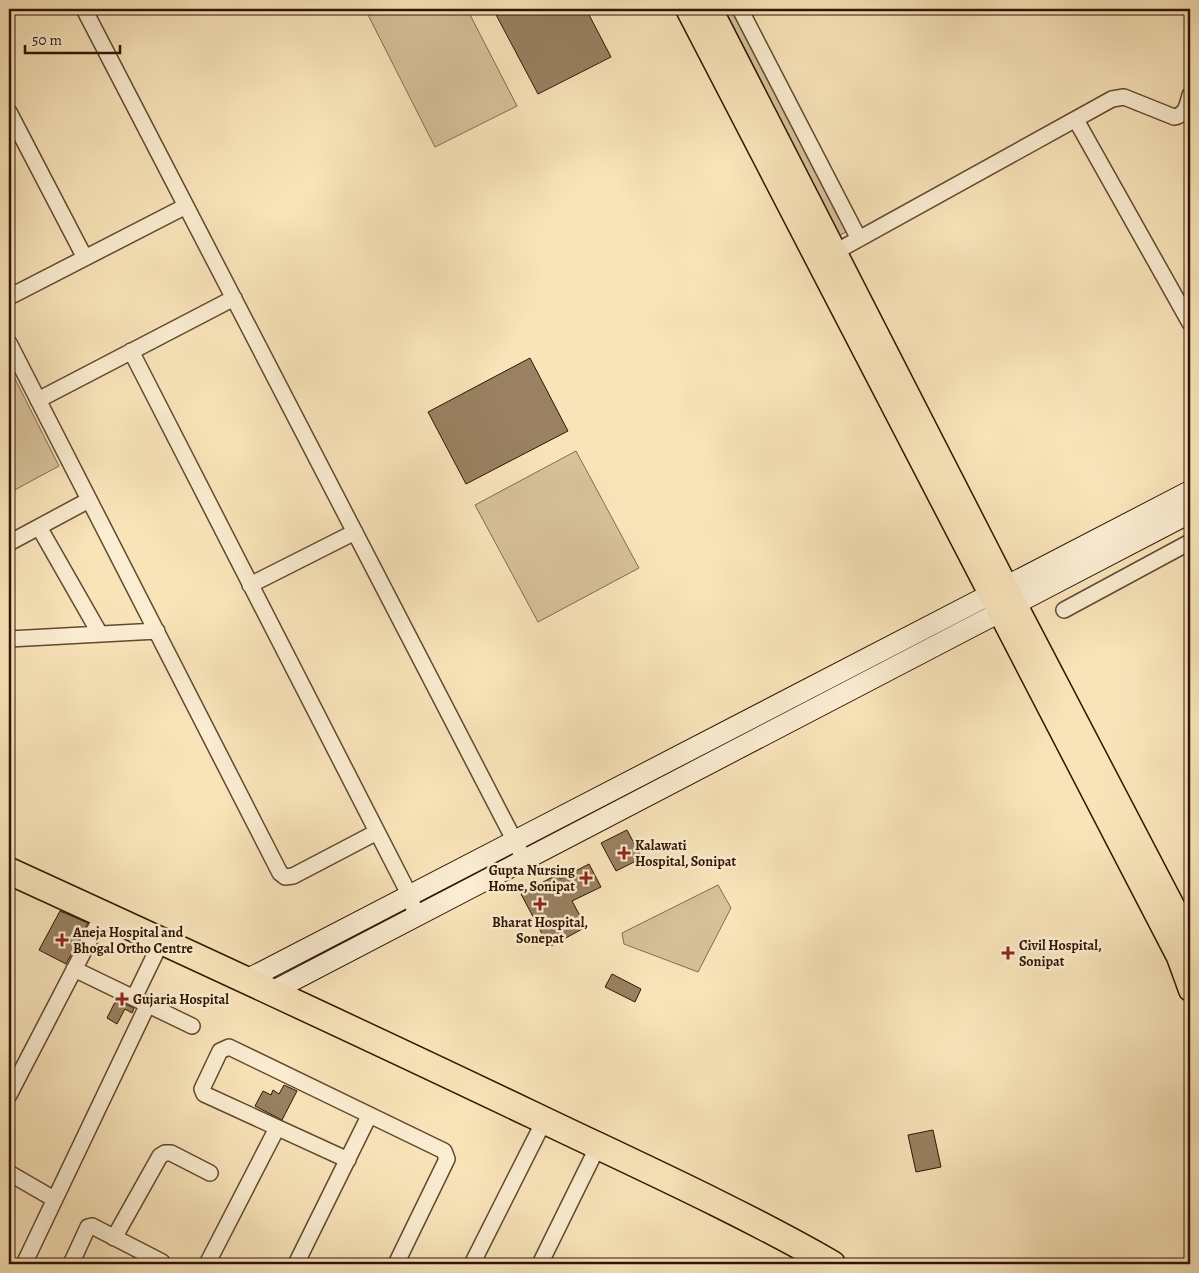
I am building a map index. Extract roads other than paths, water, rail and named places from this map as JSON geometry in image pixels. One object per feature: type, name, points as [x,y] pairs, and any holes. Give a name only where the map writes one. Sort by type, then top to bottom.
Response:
[{"type":"highway","points":[[9,871],[273,991],[774,1231],[806,1258],[832,1264]]},
{"type":"main road","points":[[687,9],[826,257],[1002,599],[1178,958],[1190,990]]},
{"type":"main road","points":[[711,9],[826,257]]},
{"type":"main road","points":[[1002,599],[1190,938]]},
{"type":"street","points":[[84,9],[524,859]]},
{"type":"street","points":[[740,9],[859,239]]},
{"type":"street","points":[[826,257],[1118,97],[1174,117],[1180,116],[1185,112],[1190,95]]},
{"type":"street","points":[[9,112],[85,258]]},
{"type":"street","points":[[1076,120],[1190,323]]},
{"type":"street","points":[[9,297],[186,206]]},
{"type":"street","points":[[38,400],[234,298]]},
{"type":"street","points":[[9,343],[280,873],[285,877],[293,876],[377,832]]},
{"type":"street","points":[[131,352],[410,896],[416,916]]},
{"type":"street","points":[[273,991],[524,859],[1002,599],[1190,491]]},
{"type":"street","points":[[9,543],[90,500]]},
{"type":"street","points":[[248,980],[515,841],[1002,599],[1190,513]]},
{"type":"street","points":[[39,527],[100,634]]},
{"type":"street","points":[[250,585],[355,532]]},
{"type":"street","points":[[1064,610],[1190,542]]},
{"type":"street","points":[[9,639],[157,631]]},
{"type":"street","points":[[9,1095],[103,914]]},
{"type":"street","points":[[24,1264],[141,1001],[162,940]]},
{"type":"street","points":[[74,969],[192,1026]]},
{"type":"street","points":[[348,1160],[203,1092],[220,1050],[224,1047],[229,1047],[369,1116],[444,1150],[447,1154],[447,1160],[396,1264]]},
{"type":"street","points":[[296,1264],[369,1116]]},
{"type":"street","points":[[472,1264],[544,1121]]},
{"type":"street","points":[[207,1264],[277,1128]]},
{"type":"street","points":[[540,1264],[598,1146]]},
{"type":"street","points":[[114,1238],[160,1156],[171,1153],[210,1174]]},
{"type":"street","points":[[9,1173],[54,1199]]},
{"type":"street","points":[[71,1264],[90,1226],[162,1262]]},
{"type":"place","name":"Kalawati Hospital, Sonipat","points":[[624,853]]},
{"type":"place","name":"Gupta Nursing Home, Sonipat","points":[[586,878]]},
{"type":"place","name":"Bharat Hospital, Sonepat","points":[[540,904]]},
{"type":"place","name":"Aneja Hospital and Bhogal Ortho Centre","points":[[62,940]]},
{"type":"place","name":"Civil Hospital, Sonipat","points":[[1008,953]]},
{"type":"place","name":"Gujaria Hospital","points":[[122,999]]}]
